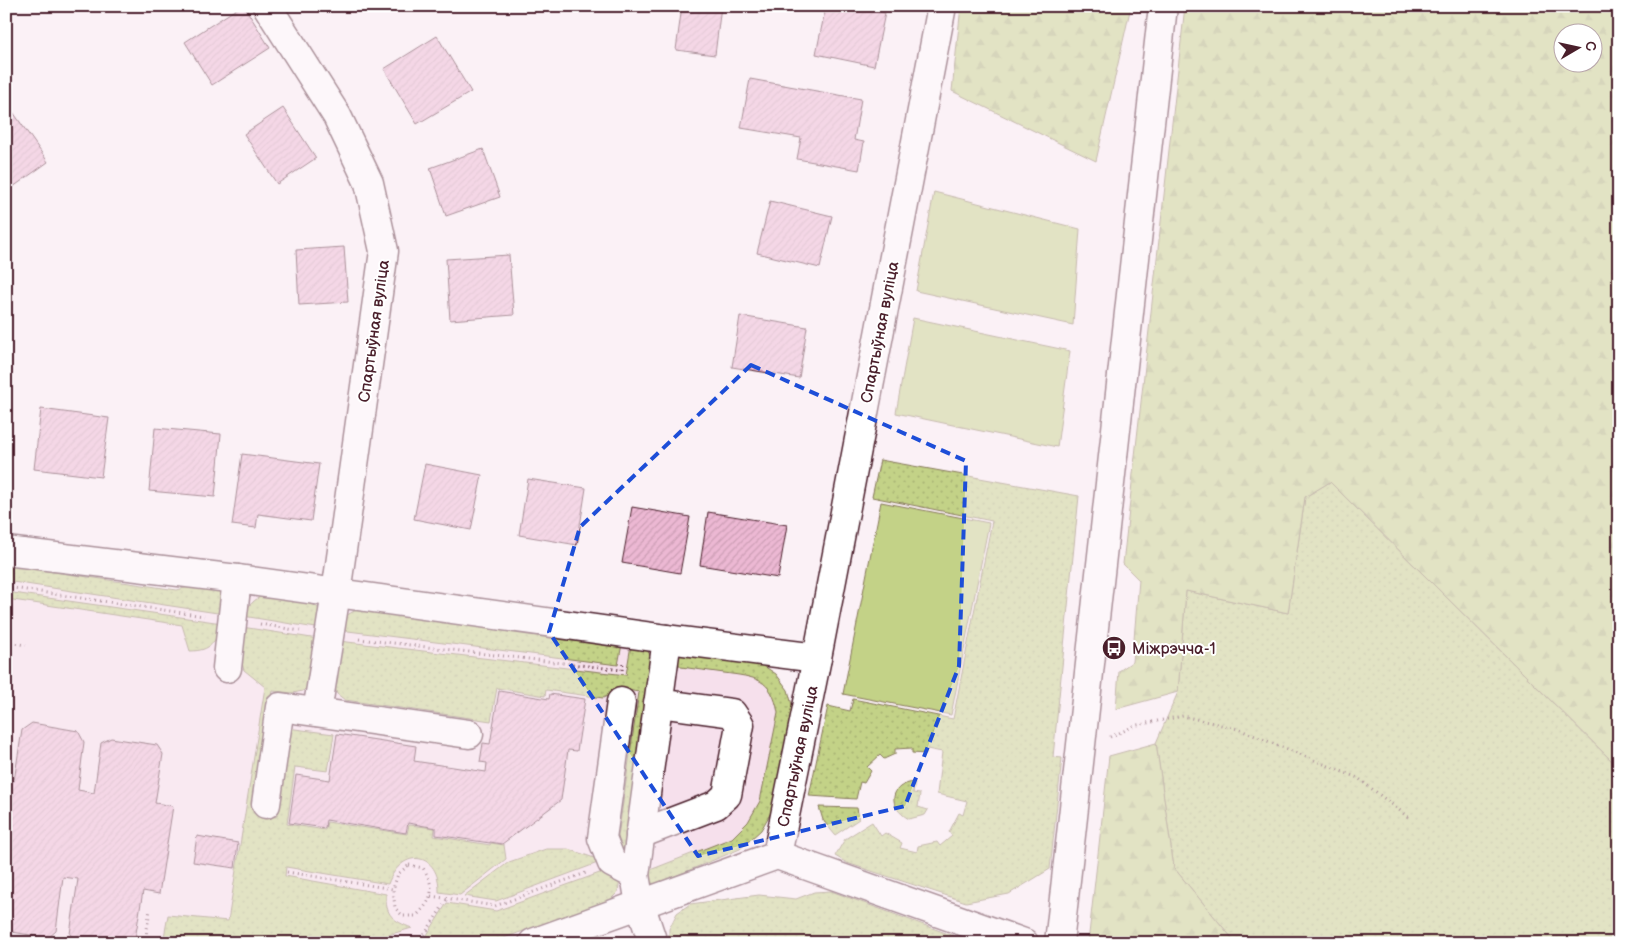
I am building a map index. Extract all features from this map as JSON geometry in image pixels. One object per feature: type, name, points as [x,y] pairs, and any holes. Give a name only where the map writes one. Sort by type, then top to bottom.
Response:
[{"type":"street","name":"Спартыўная вуліца","points":[[267,6],[337,116],[369,183],[384,252],[336,593],[317,712]]},
{"type":"street","name":"Спартыўная вуліца","points":[[777,855],[817,658],[942,6]]},
{"type":"street","points":[[1059,943],[1163,6]]},
{"type":"street","points":[[6,552],[238,580],[817,658]]},
{"type":"street","points":[[227,668],[238,580]]},
{"type":"street","points":[[623,869],[640,834],[667,639]]},
{"type":"street","points":[[620,702],[602,838],[623,869],[640,904],[653,943]]},
{"type":"street","points":[[640,834],[716,804],[727,795],[740,725],[732,713],[658,703]]},
{"type":"street","points":[[266,804],[280,707],[469,734]]},
{"type":"street","points":[[533,943],[777,855],[1024,943]]},
{"type":"path","points":[[6,642],[26,645]]},
{"type":"path","points":[[1080,751],[1137,725],[1183,716],[1238,729],[1358,778],[1408,817]]},
{"type":"path","points":[[409,865],[423,868],[430,879],[431,896],[426,907],[416,916],[403,916],[395,908],[393,889],[398,874],[409,865]]},
{"type":"path","points":[[431,896],[495,906],[623,869]]},
{"type":"path","points":[[287,872],[393,889]]},
{"type":"path","points":[[419,943],[448,898]]},
{"type":"path","points":[[145,943],[150,909]]},
{"type":"highlighted area","points":[[751,365],[966,461],[959,666],[905,806],[698,856],[549,632],[580,527]]},
{"type":"shaded area","points":[[6,565],[177,590],[196,585],[758,662],[776,674],[788,690],[761,830],[740,849],[656,884],[490,943],[6,943]]},
{"type":"green space","points":[[961,6],[1131,6],[1096,161],[952,91]]},
{"type":"green space","points":[[1185,6],[1619,6],[1619,768],[1330,482],[1305,497],[1288,613],[1186,591],[1178,692],[1116,709],[1119,671],[1132,662],[1139,580],[1123,564]]},
{"type":"green space","points":[[934,192],[1080,229],[1073,325],[916,291]]},
{"type":"green space","points":[[913,318],[1070,351],[1057,447],[896,413]]},
{"type":"green space","points":[[880,460],[1079,496],[1053,757],[1062,758],[1050,869],[1009,894],[966,902],[847,863],[835,856],[845,839],[872,822],[881,836],[885,833],[902,843],[900,848],[917,852],[918,846],[937,842],[940,846],[952,836],[949,832],[959,813],[963,815],[967,801],[937,794],[942,752],[927,749],[926,754],[912,753],[912,748],[895,749],[895,754],[884,759],[880,755],[867,767],[871,771],[864,783],[860,782],[856,799],[809,796],[828,706],[850,711],[853,699],[953,719],[992,521],[872,497]]},
{"type":"green space","points":[[1330,482],[1619,768],[1619,943],[1236,943],[1174,868],[1156,743],[1178,692],[1186,591],[1288,613],[1305,497]]},
{"type":"green space","points":[[881,502],[989,523],[951,715],[843,694]]},
{"type":"green space","points":[[6,565],[177,590],[196,585],[217,588],[222,596],[224,614],[6,581]]},
{"type":"green space","points":[[6,592],[222,623],[212,644],[197,651],[190,651],[182,625],[6,599]]},
{"type":"green space","points":[[268,594],[303,599],[319,608],[323,619],[322,629],[243,616],[253,602],[259,597]]},
{"type":"green space","points":[[358,610],[622,644],[618,665],[340,630],[346,617]]},
{"type":"green space","points":[[242,627],[318,639],[310,684],[303,691],[293,693],[273,691],[257,814],[276,817],[287,728],[334,734],[328,771],[295,767],[287,824],[325,830],[327,822],[407,834],[409,825],[435,828],[434,836],[490,845],[491,843],[504,845],[506,859],[460,895],[439,892],[438,879],[433,869],[427,862],[419,859],[411,859],[402,864],[394,872],[388,884],[286,867],[285,876],[386,894],[387,907],[395,920],[412,928],[378,938],[378,943],[163,943],[168,915],[228,921],[265,687],[244,670],[240,657]]},
{"type":"green space","points":[[339,641],[626,675],[631,645],[645,647],[652,658],[626,855],[616,851],[639,692],[621,689],[603,698],[546,690],[545,696],[497,688],[491,721],[345,700],[337,694],[333,681]]},
{"type":"green space","points":[[683,652],[758,662],[776,674],[788,690],[793,709],[773,809],[761,830],[740,849],[656,884],[651,883],[647,878],[650,870],[732,838],[748,822],[760,801],[778,713],[771,693],[760,681],[745,676],[681,667],[677,659]]},
{"type":"green space","points":[[1156,743],[1174,868],[1236,943],[1088,943],[1109,756]]},
{"type":"green space","points":[[915,782],[913,793],[920,794],[918,807],[928,810],[925,815],[909,819],[897,808],[894,803],[894,797],[900,787]]},
{"type":"green space","points":[[819,807],[857,808],[859,819],[835,835],[823,820]]},
{"type":"green space","points":[[546,849],[568,849],[603,861],[496,901],[464,896],[509,862]]},
{"type":"green space","points":[[605,871],[620,879],[618,892],[610,900],[490,943],[422,943],[447,903],[496,911]]},
{"type":"green space","points":[[831,891],[973,943],[669,943],[669,929],[677,913],[690,904],[759,895],[796,899],[814,892]]},
{"type":"building","points":[[241,6],[244,6],[270,48],[212,85],[185,42]]},
{"type":"building","points":[[682,6],[721,6],[715,55],[676,50]]},
{"type":"building","points":[[826,6],[853,6],[885,13],[874,66],[816,54]]},
{"type":"building","points":[[437,36],[471,92],[417,124],[384,69]]},
{"type":"building","points":[[750,79],[861,99],[854,140],[864,142],[859,170],[797,159],[801,138],[741,128]]},
{"type":"building","points":[[6,102],[48,162],[6,192]]},
{"type":"building","points":[[283,108],[316,158],[277,184],[244,134]]},
{"type":"building","points":[[483,149],[500,197],[446,216],[430,168]]},
{"type":"building","points":[[770,201],[832,216],[820,268],[757,253]]},
{"type":"building","points":[[344,247],[348,302],[299,305],[296,250]]},
{"type":"building","points":[[509,255],[514,315],[450,320],[446,259]]},
{"type":"building","points":[[740,316],[807,327],[799,378],[732,367]]},
{"type":"building","points":[[41,409],[109,418],[101,477],[34,469]]},
{"type":"building","points":[[155,428],[221,434],[215,497],[149,491]]},
{"type":"building","points":[[242,454],[319,464],[311,521],[258,514],[256,528],[232,525]]},
{"type":"building","points":[[425,464],[482,475],[471,530],[414,519]]},
{"type":"building","points":[[528,479],[586,488],[577,545],[519,535]]},
{"type":"building","points":[[632,507],[690,517],[680,573],[622,563]]},
{"type":"building","points":[[708,512],[787,525],[778,578],[700,565]]},
{"type":"building","points":[[499,691],[549,699],[550,694],[585,699],[577,751],[568,750],[561,800],[502,844],[436,835],[436,828],[408,823],[406,833],[326,820],[325,828],[289,823],[296,775],[330,780],[337,734],[416,746],[414,761],[486,772],[487,763],[480,762],[483,743],[490,744]]},
{"type":"building","points":[[32,723],[78,731],[84,742],[78,790],[94,793],[101,743],[111,738],[157,745],[163,754],[155,803],[173,806],[159,894],[143,891],[135,939],[130,943],[76,942],[70,934],[78,879],[63,877],[56,931],[48,938],[6,931],[6,779],[14,781],[22,730]]},
{"type":"building","points":[[197,836],[238,843],[235,868],[193,862]]},
{"type":"place","name":"Міжрэчча-1","points":[[1114,648]]}]
